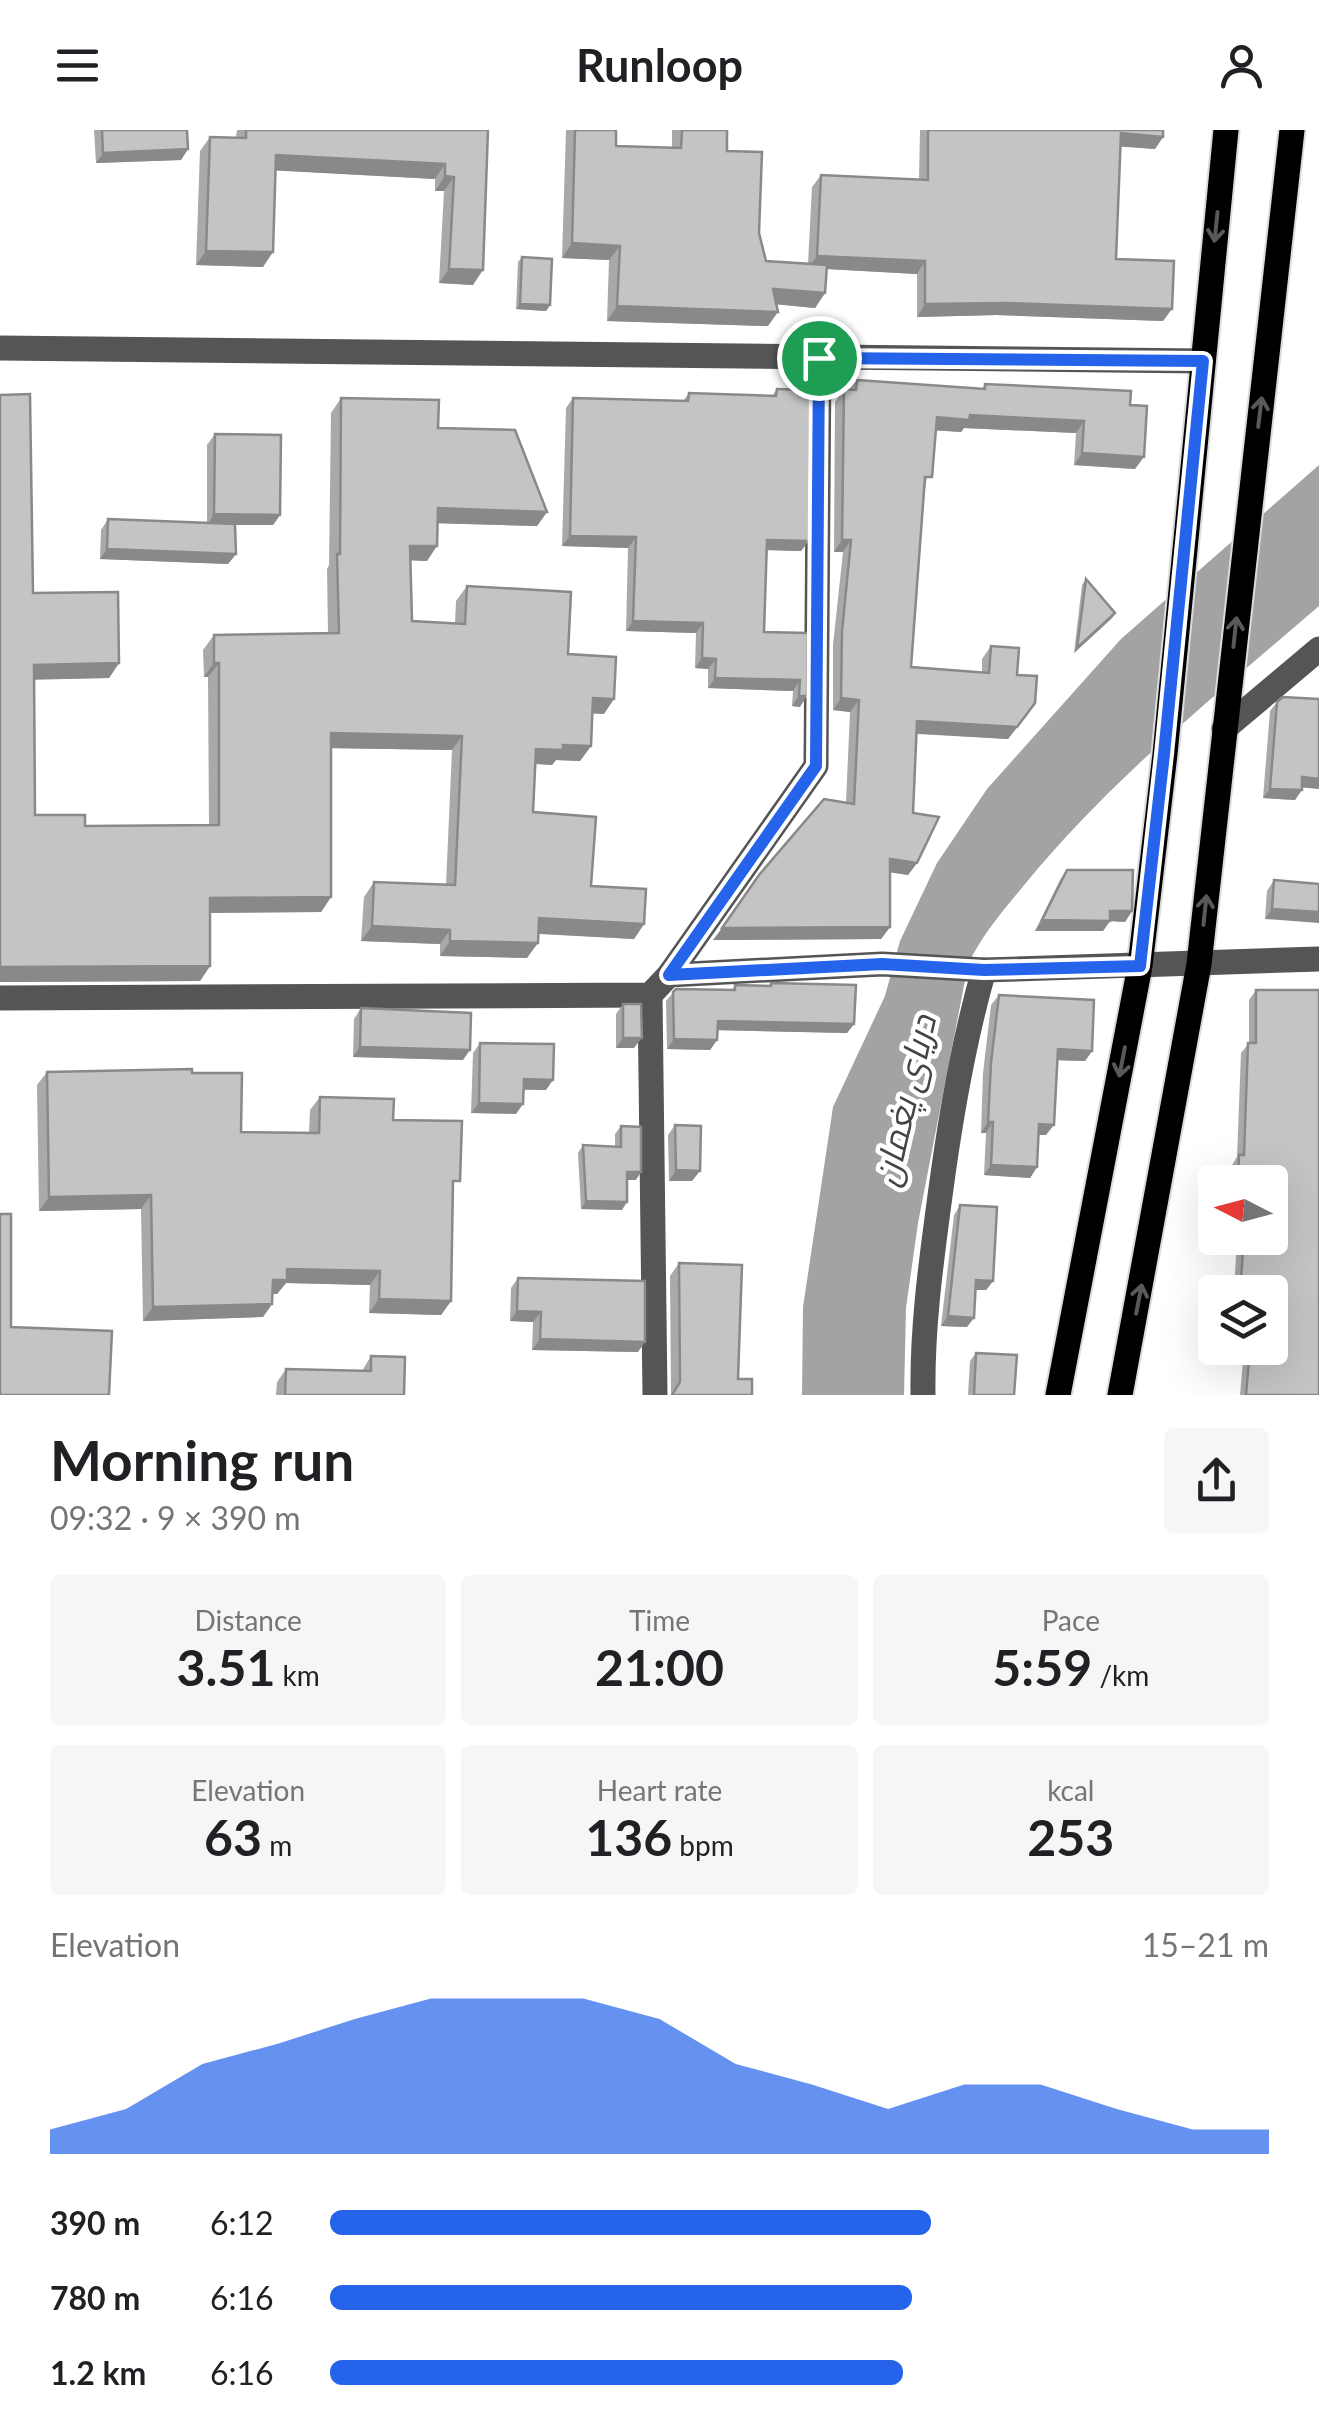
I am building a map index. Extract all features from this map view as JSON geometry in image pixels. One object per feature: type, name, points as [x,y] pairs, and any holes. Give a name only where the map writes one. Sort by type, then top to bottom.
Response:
[{"type":"main road","points":[[1058,1395],[1140,966],[1226,130]]},
{"type":"main road","points":[[1120,1395],[1199,964],[1292,130]]},
{"type":"street","points":[[0,348],[1203,361]]},
{"type":"street","points":[[655,1395],[650,995],[669,975],[816,766],[819,358]]},
{"type":"street","points":[[1224,729],[1319,649]]},
{"type":"street","points":[[669,975],[882,964],[979,969],[1319,960]]},
{"type":"street","points":[[923,1395],[923,1315],[946,1153],[979,969]]},
{"type":"street","points":[[0,998],[650,995]]},
{"type":"water","name":"دریای پغمان","points":[[1319,465],[1319,606],[1166,739],[1093,809],[1001,913],[968,965],[918,1223],[906,1308],[904,1395],[802,1395],[803,1307],[833,1107],[885,996],[900,941],[937,863],[987,789],[1121,639]]},
{"type":"building","points":[[102,130],[187,130],[188,149],[103,153]]},
{"type":"building","points":[[246,130],[488,130],[483,270],[449,269],[454,177],[445,176],[445,164],[276,155],[273,252],[206,251],[210,137],[246,138]]},
{"type":"building","points":[[575,130],[616,130],[616,146],[681,148],[682,130],[727,130],[727,151],[762,152],[759,233],[766,261],[827,265],[825,293],[773,289],[778,312],[617,306],[620,246],[572,243]]},
{"type":"building","points":[[928,130],[1163,130],[1163,137],[1121,133],[1116,259],[1174,261],[1172,309],[925,304],[925,261],[817,256],[821,175],[928,180]]},
{"type":"building","points":[[522,257],[552,259],[550,305],[520,304]]},
{"type":"building","points":[[857,380],[985,389],[985,384],[1131,391],[1130,405],[1147,406],[1144,457],[1082,453],[1084,421],[937,417],[932,477],[925,477],[911,667],[989,673],[991,646],[1019,648],[1017,675],[1037,676],[1035,703],[1017,727],[917,721],[913,813],[939,817],[917,863],[890,859],[890,927],[722,928],[759,875],[824,799],[854,804],[859,700],[841,698],[842,632],[851,540],[842,540],[844,389],[856,390]]},
{"type":"building","points":[[777,389],[810,390],[809,541],[767,540],[764,632],[808,633],[807,696],[799,696],[800,680],[715,678],[716,659],[702,658],[703,623],[633,621],[636,537],[570,536],[573,398],[688,401],[689,393],[776,396]]},
{"type":"building","points":[[30,394],[33,593],[118,592],[119,663],[34,665],[35,815],[85,815],[85,826],[219,825],[219,663],[214,663],[214,635],[339,633],[341,398],[439,400],[438,428],[515,430],[547,512],[438,508],[437,546],[410,546],[412,621],[465,624],[467,586],[571,592],[568,654],[616,657],[614,699],[593,698],[591,746],[536,749],[533,812],[596,817],[591,886],[646,889],[644,924],[539,918],[538,943],[450,941],[450,930],[372,926],[374,882],[455,885],[462,736],[331,733],[331,897],[210,898],[210,966],[0,967],[0,395]]},
{"type":"building","points":[[215,434],[281,435],[280,515],[214,514]]},
{"type":"building","points":[[108,519],[235,524],[236,554],[107,549]]},
{"type":"building","points":[[1086,579],[1115,613],[1077,648]]},
{"type":"building","points":[[1283,697],[1319,699],[1319,779],[1302,777],[1302,790],[1270,789],[1277,702]]},
{"type":"building","points":[[1067,870],[1133,870],[1132,911],[1110,911],[1110,921],[1042,920]]},
{"type":"building","points":[[1274,880],[1319,884],[1319,912],[1272,909]]},
{"type":"building","points":[[735,985],[856,985],[854,1024],[718,1021],[717,1040],[674,1039],[676,989],[735,990]]},
{"type":"building","points":[[1256,990],[1319,990],[1319,1395],[1246,1395],[1249,1365],[1288,1365],[1288,1275],[1241,1275],[1243,1255],[1288,1255],[1288,1165],[1239,1165],[1239,1155],[1244,1155],[1248,1043],[1256,1043]]},
{"type":"building","points":[[999,995],[1094,1000],[1092,1051],[1058,1049],[1054,1125],[1039,1124],[1037,1167],[991,1165],[993,1122],[988,1122]]},
{"type":"building","points":[[623,1004],[641,1004],[642,1038],[623,1038]]},
{"type":"building","points":[[361,1008],[471,1013],[470,1050],[360,1047]]},
{"type":"building","points":[[480,1043],[554,1044],[553,1080],[524,1079],[523,1104],[479,1103]]},
{"type":"building","points":[[192,1069],[192,1073],[242,1073],[241,1132],[319,1133],[320,1097],[394,1099],[393,1120],[462,1121],[460,1181],[453,1181],[451,1301],[379,1299],[380,1271],[287,1269],[287,1280],[273,1280],[272,1304],[153,1307],[151,1195],[49,1197],[47,1072]]},
{"type":"building","points":[[675,1125],[701,1126],[700,1171],[676,1170]]},
{"type":"building","points":[[621,1126],[641,1127],[641,1172],[627,1172],[627,1202],[586,1201],[583,1145],[621,1147]]},
{"type":"building","points":[[960,1205],[997,1207],[993,1281],[976,1280],[974,1318],[948,1316]]},
{"type":"building","points":[[0,1214],[11,1214],[11,1327],[112,1331],[109,1395],[0,1395]]},
{"type":"building","points":[[679,1263],[742,1265],[738,1379],[752,1379],[752,1395],[672,1395],[680,1382]]},
{"type":"building","points":[[518,1278],[645,1281],[645,1342],[540,1339],[541,1312],[517,1311]]},
{"type":"building","points":[[976,1353],[1017,1355],[1014,1395],[974,1395]]},
{"type":"building","points":[[371,1356],[405,1357],[404,1395],[285,1395],[286,1369],[371,1371]]},
{"type":"route","points":[[819,358],[1203,361],[1140,966],[984,970],[882,964],[669,975],[816,766],[819,358]]}]
